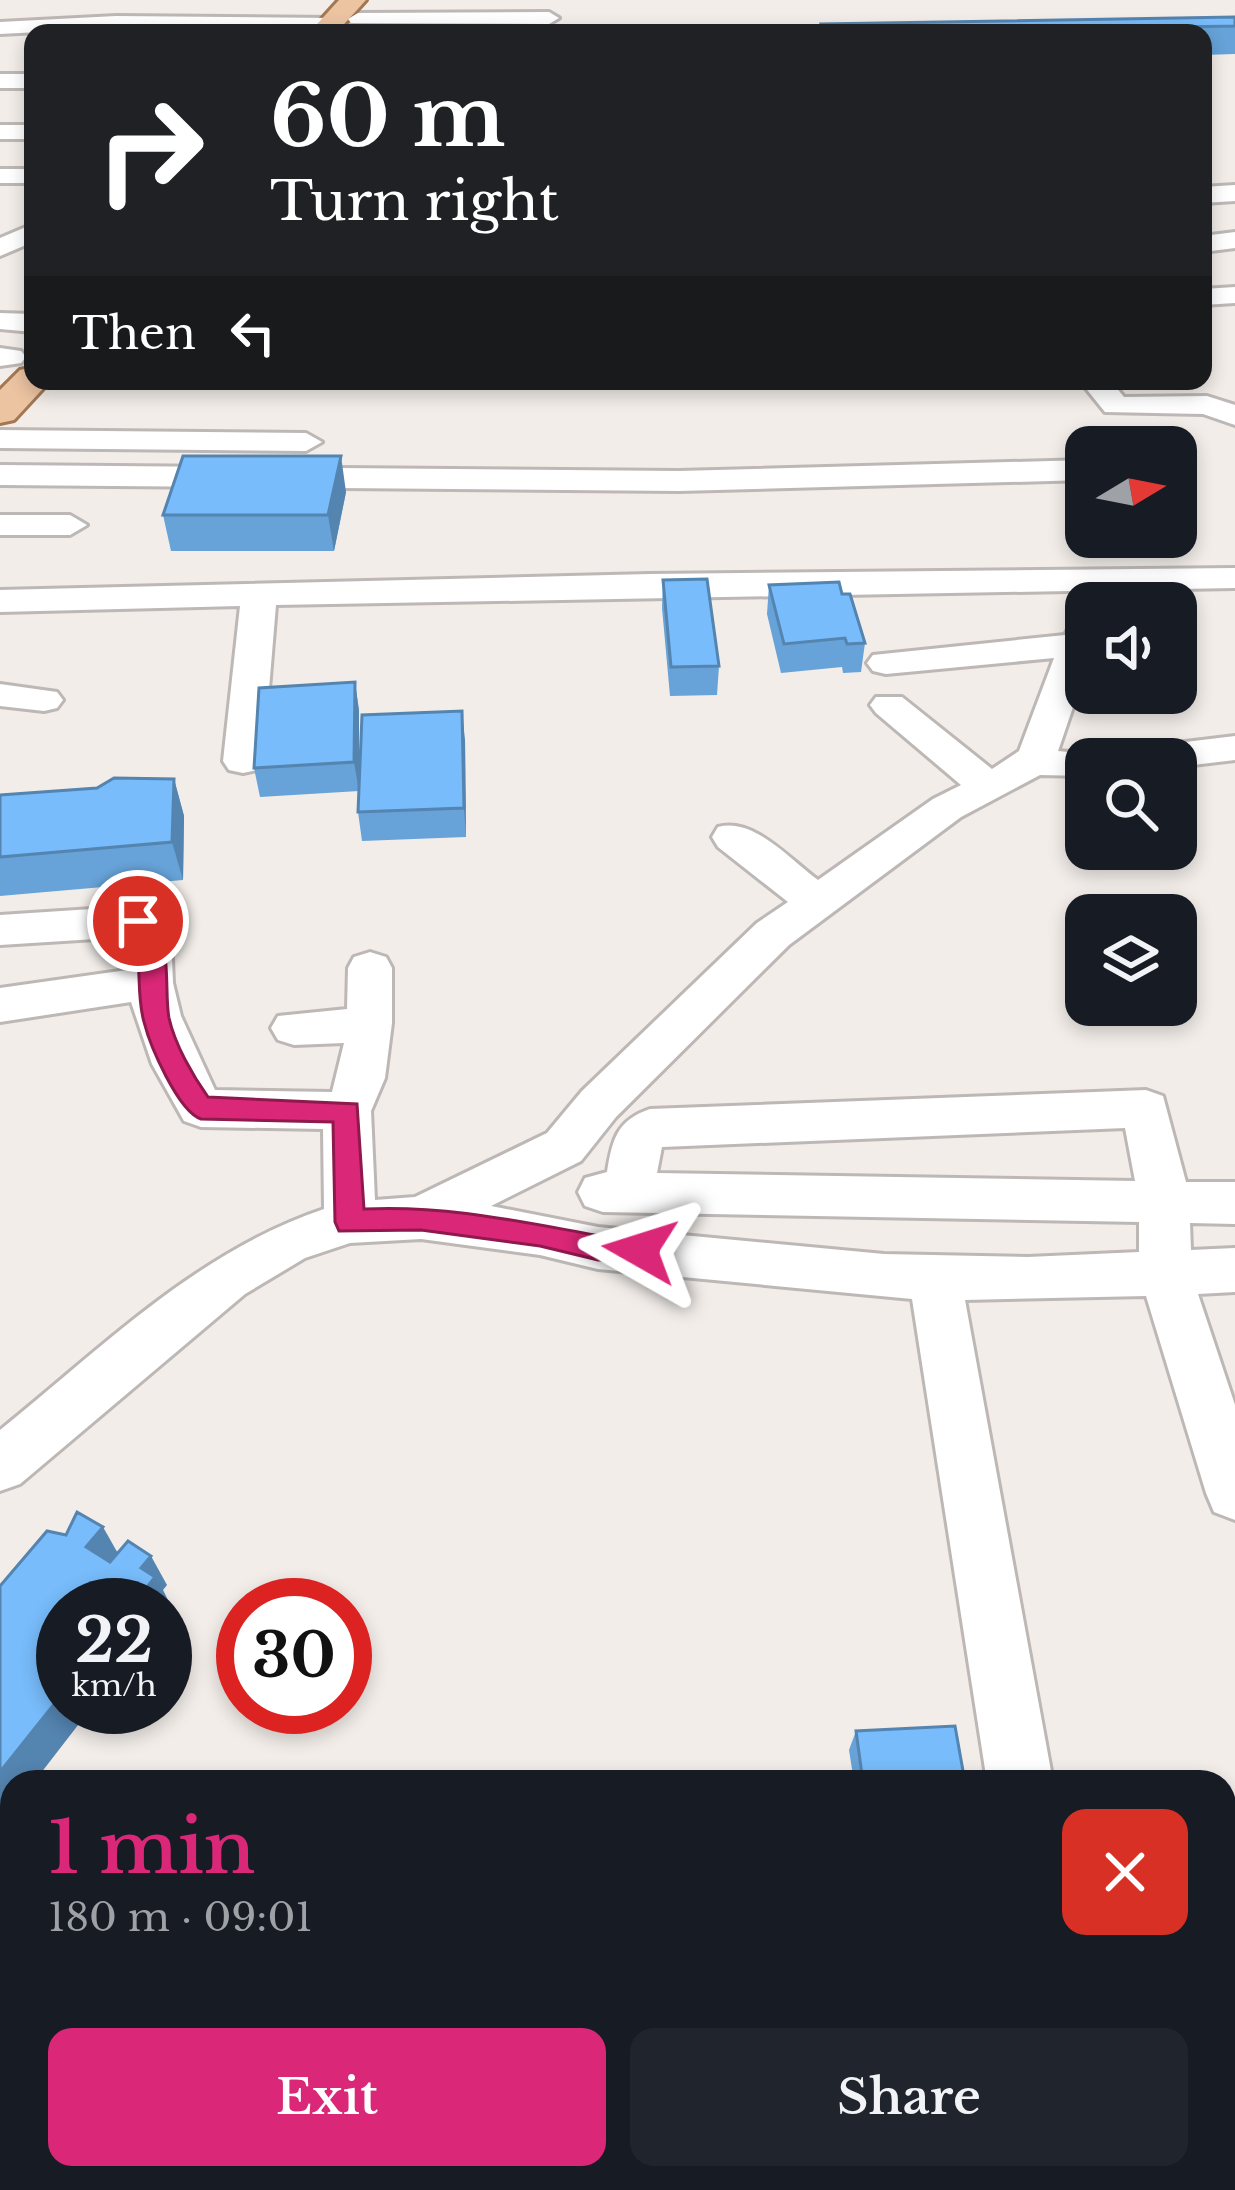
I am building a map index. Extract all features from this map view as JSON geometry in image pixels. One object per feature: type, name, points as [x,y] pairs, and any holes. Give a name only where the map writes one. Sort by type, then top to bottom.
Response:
[{"type":"main road","points":[[1,420],[20,365]]},
{"type":"street","points":[[77,24],[549,18]]},
{"type":"street","points":[[1103,390],[1116,406],[1208,405],[1235,416]]},
{"type":"street","points":[[1,420],[239,412]]},
{"type":"street","points":[[1,420],[306,442]]},
{"type":"street","points":[[0,475],[660,483],[893,480],[1065,471]]},
{"type":"street","points":[[0,525],[70,526]]},
{"type":"street","points":[[0,601],[650,584],[1235,579]]},
{"type":"street","points":[[1197,589],[1235,579]]},
{"type":"street","points":[[243,761],[259,596]]},
{"type":"street","points":[[886,663],[1065,638]]},
{"type":"street","points":[[421,1218],[564,1147],[599,1104],[772,934],[947,808],[1030,762],[1037,755],[1065,679]]},
{"type":"street","points":[[0,695],[44,700]]},
{"type":"street","points":[[889,705],[989,787]]},
{"type":"street","points":[[1197,753],[1235,748]]},
{"type":"street","points":[[1030,762],[1065,763]]},
{"type":"street","points":[[733,837],[817,902]]},
{"type":"street","points":[[0,930],[138,921],[149,934],[157,1021],[185,1086],[201,1108],[347,1111]]},
{"type":"street","points":[[350,1222],[347,1111],[359,1091],[369,1025],[370,968]]},
{"type":"street","points":[[0,1005],[150,982]]},
{"type":"street","points":[[294,1028],[369,1025]]},
{"type":"street","points":[[599,1104],[616,1192]]},
{"type":"street","points":[[598,1248],[636,1141],[650,1128],[1147,1108],[1164,1199],[1165,1273],[1235,1492]]},
{"type":"street","points":[[616,1192],[1235,1203]]},
{"type":"street","points":[[0,1465],[226,1278],[286,1243],[350,1222],[421,1218],[540,1234],[598,1248],[935,1277],[1028,1280],[1235,1270]]},
{"type":"street","points":[[935,1277],[1018,1770]]},
{"type":"building","points":[[1235,17],[1235,26],[1212,26],[821,24]]},
{"type":"building","points":[[183,456],[341,456],[328,515],[163,515]]},
{"type":"building","points":[[707,579],[719,666],[671,667],[663,580]]},
{"type":"building","points":[[839,582],[842,594],[850,594],[865,643],[847,644],[845,638],[784,644],[769,585]]},
{"type":"building","points":[[355,682],[354,762],[254,768],[259,688]]},
{"type":"building","points":[[462,711],[464,808],[358,812],[362,715]]},
{"type":"building","points":[[114,778],[174,779],[172,842],[0,857],[0,795],[97,788]]},
{"type":"building","points":[[77,1512],[103,1527],[86,1547],[110,1562],[128,1541],[151,1556],[141,1568],[155,1577],[36,1578],[36,1727],[0,1770],[0,1586],[47,1531],[66,1535]]},
{"type":"building","points":[[955,1726],[963,1770],[861,1770],[856,1731]]},
{"type":"route","points":[[138,921],[149,934],[157,1021],[185,1086],[201,1108],[347,1111],[350,1222],[421,1218],[540,1234],[598,1248],[640,1250]]}]
